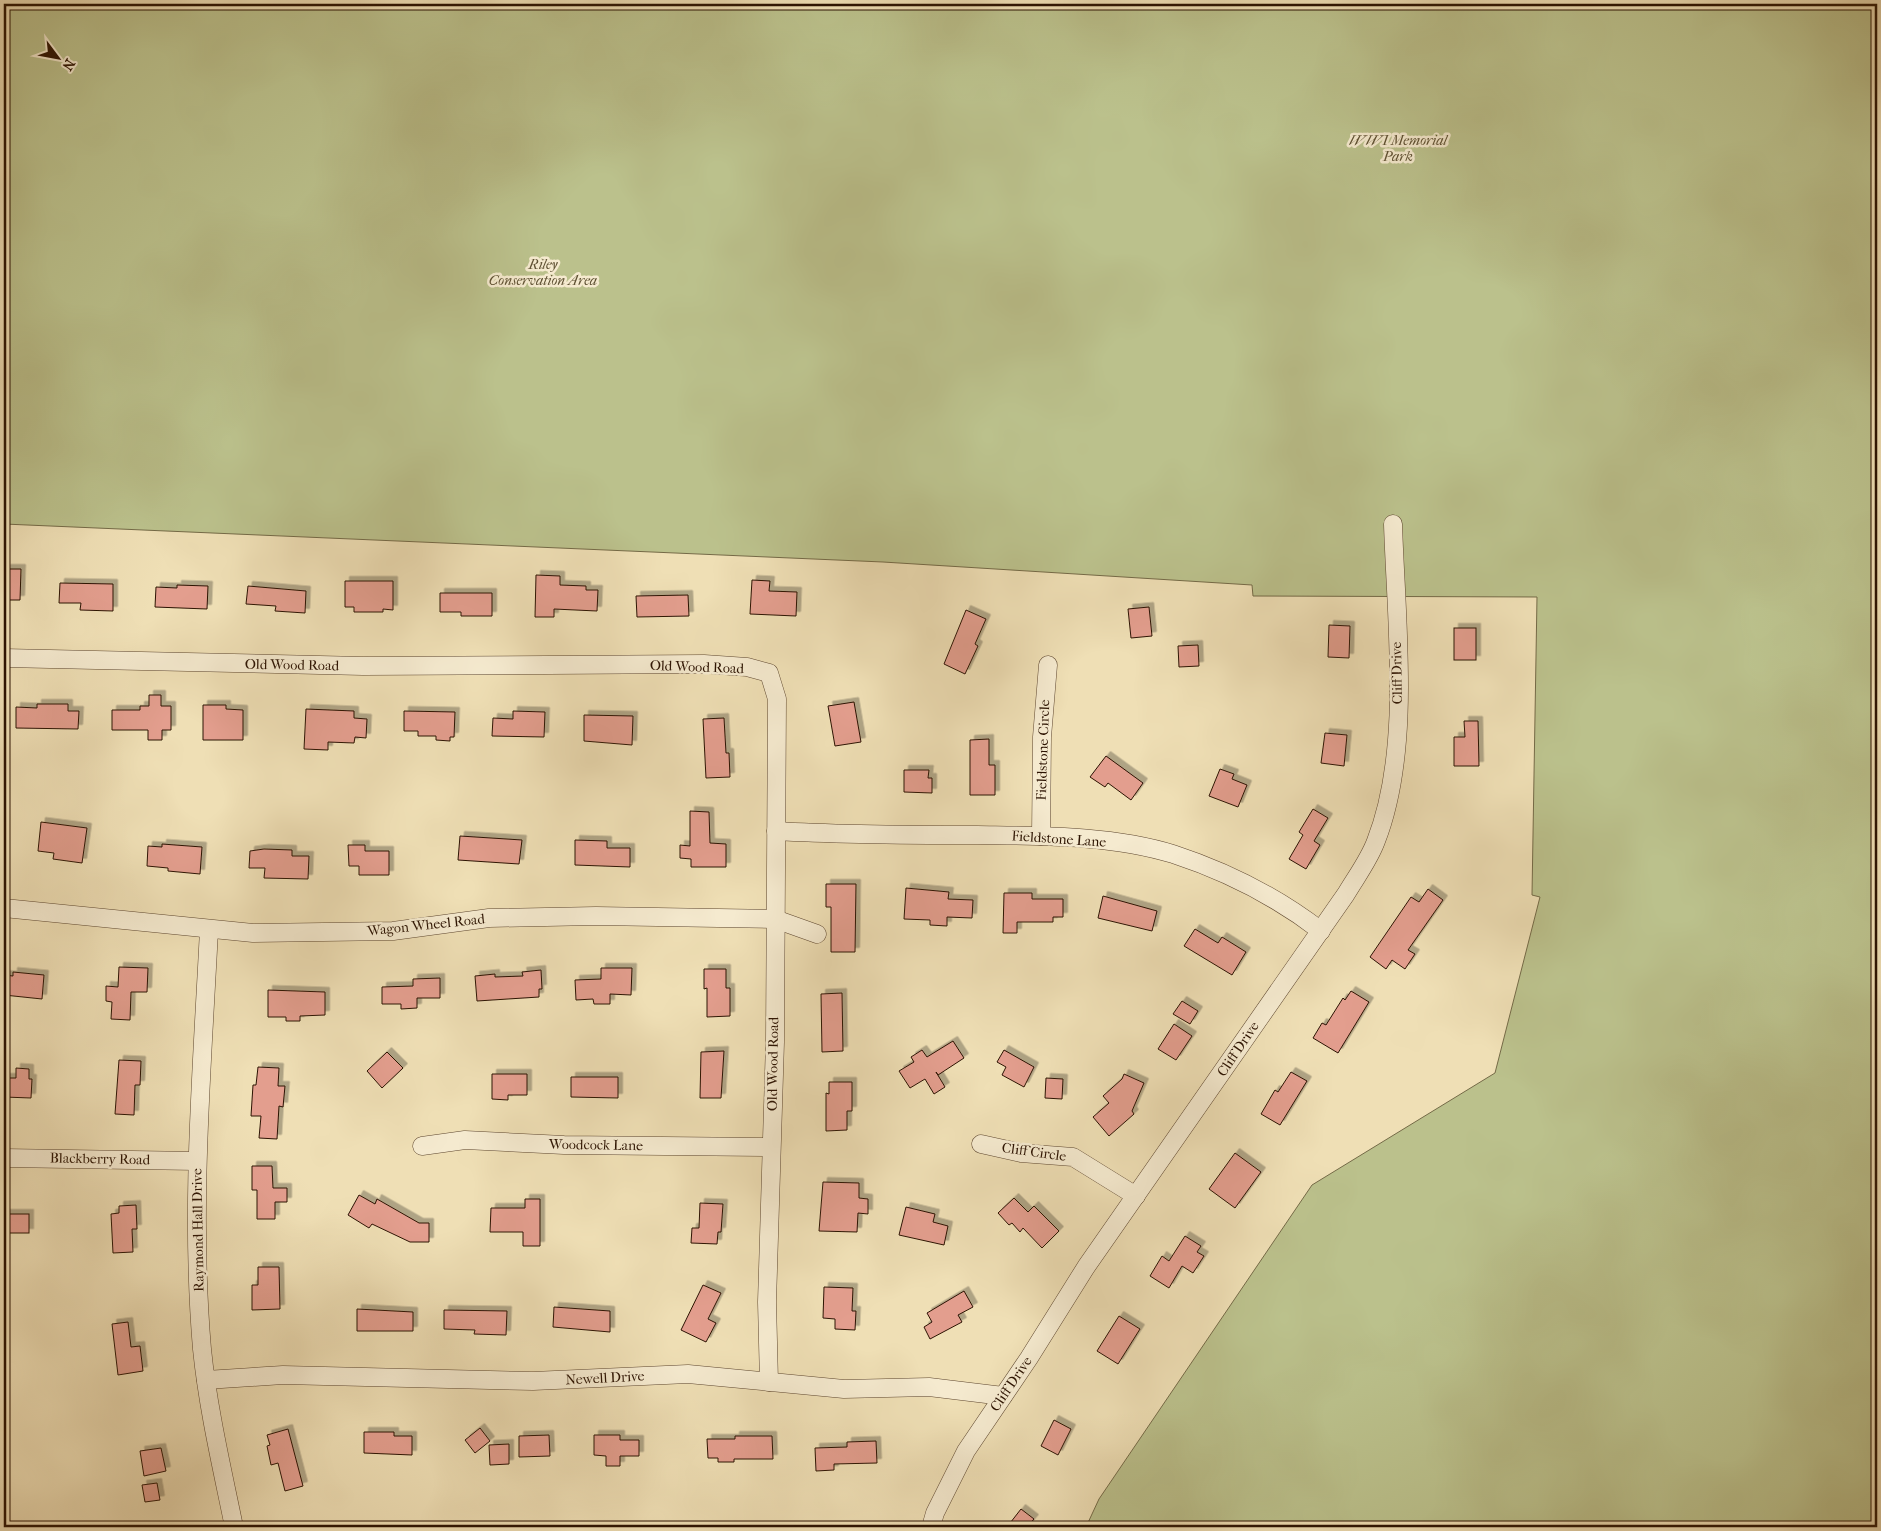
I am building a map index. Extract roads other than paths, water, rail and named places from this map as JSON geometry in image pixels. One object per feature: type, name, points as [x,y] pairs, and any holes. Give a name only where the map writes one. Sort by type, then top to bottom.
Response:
[{"type":"street","name":"Cliff Drive","points":[[931,1527],[935,1513],[966,1451],[1086,1267],[1346,894],[1376,843],[1387,806],[1395,764],[1399,702],[1393,524]]},
{"type":"street","name":"Old Wood Road","points":[[4,658],[363,666],[704,664],[747,667],[769,674],[777,699],[775,919],[767,1302],[769,1382]]},
{"type":"street","name":"Fieldstone Circle","points":[[1041,836],[1042,737],[1048,665]]},
{"type":"street","name":"Fieldstone Lane","points":[[776,830],[841,834],[1041,836],[1124,844],[1173,854],[1238,881],[1300,916],[1321,931]]},
{"type":"street","name":"Wagon Wheel Road","points":[[4,908],[253,933],[393,931],[489,918],[596,916],[775,919],[817,934]]},
{"type":"street","name":"Raymond Hall Drive","points":[[209,930],[196,1161],[200,1317],[211,1416],[234,1527]]},
{"type":"street","name":"Woodcock Lane","points":[[422,1146],[465,1140],[574,1145],[771,1147]]},
{"type":"street","name":"Cliff Circle","points":[[981,1144],[1021,1153],[1073,1157],[1136,1196]]},
{"type":"street","name":"Blackberry Road","points":[[4,1158],[196,1161]]},
{"type":"street","name":"Newell Drive","points":[[206,1380],[283,1375],[533,1381],[688,1374],[844,1389],[929,1387],[1003,1396]]},
{"type":"park label","name":"WWI Memorial Park","points":[[1398,148]]},
{"type":"park label","name":"Riley Conservation Area","points":[[543,272]]}]
